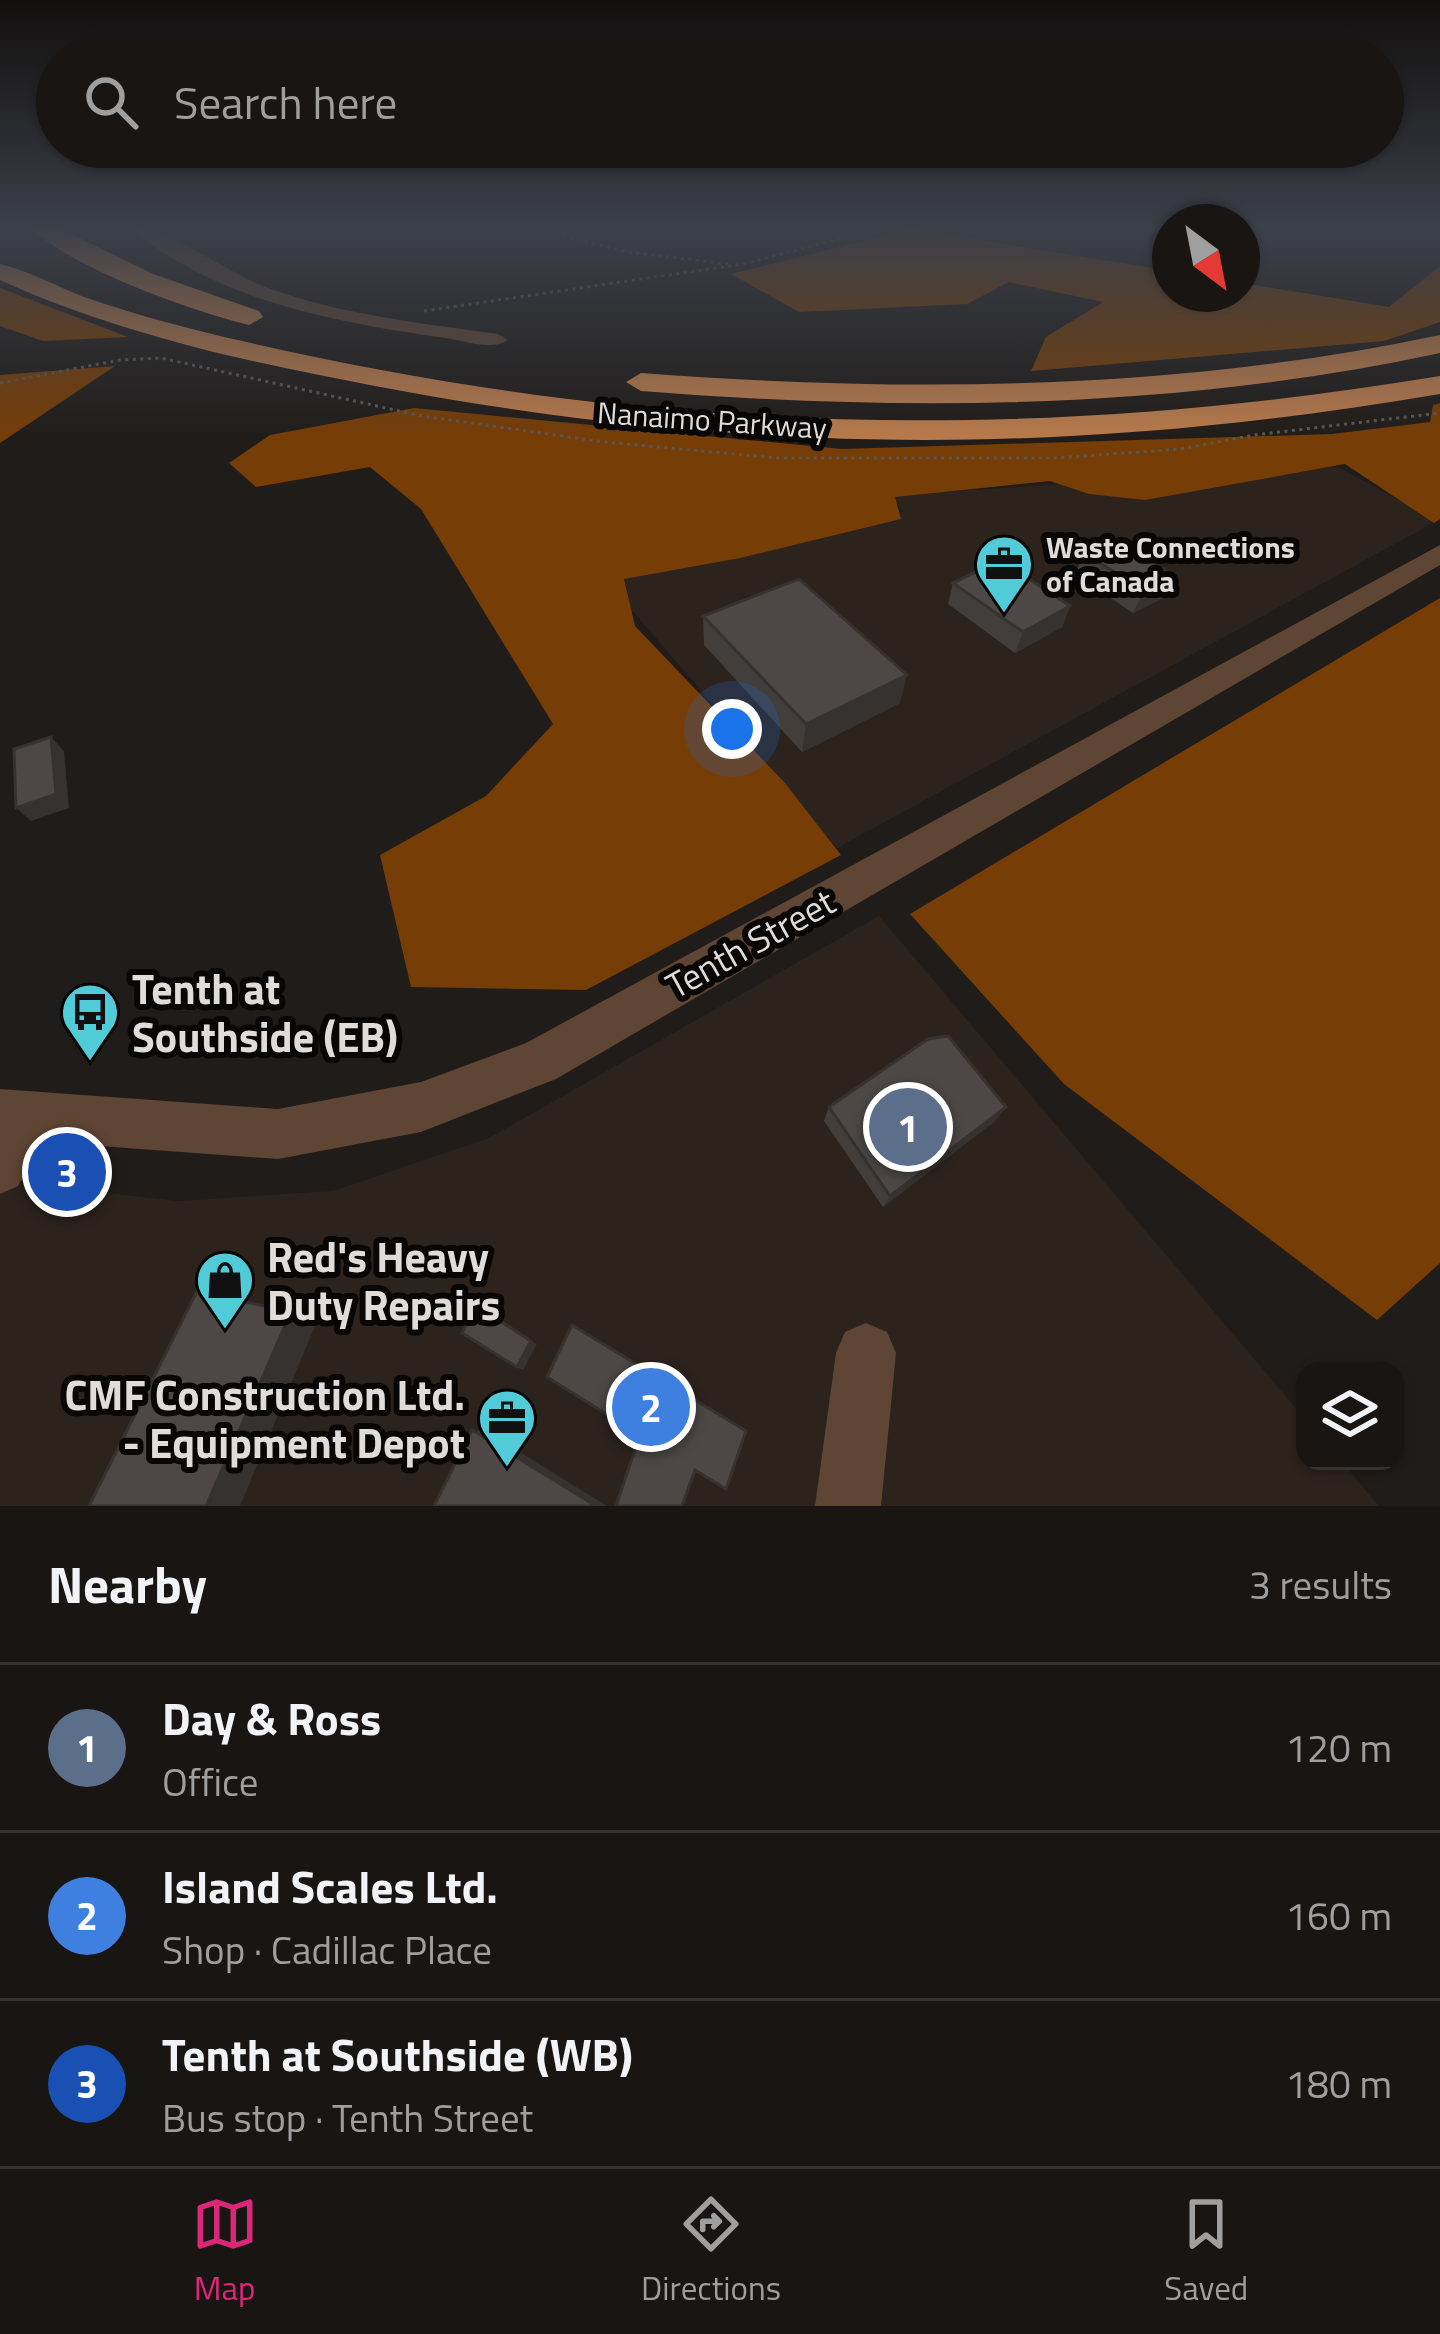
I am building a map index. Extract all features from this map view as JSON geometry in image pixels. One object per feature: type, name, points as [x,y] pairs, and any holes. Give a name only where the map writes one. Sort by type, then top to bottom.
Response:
[{"type":"highway","name":"Nanaimo Parkway","points":[[79,299],[257,354],[406,385],[537,406],[713,424],[1052,430],[1351,403],[1440,385]]},
{"type":"highway","points":[[189,299],[400,352],[514,367]]},
{"type":"highway","name":"Nanaimo Parkway","points":[[602,378],[868,394],[1016,393],[1276,373],[1440,344]]},
{"type":"street","points":[[289,299],[397,325],[498,340]]},
{"type":"street","name":"Tenth Street","points":[[15,1116],[278,1134],[421,1107],[539,1062],[1440,553]]},
{"type":"street","points":[[0,1168],[15,1116]]},
{"type":"street","points":[[848,1506],[866,1353]]},
{"type":"path","points":[[397,325],[454,303],[513,299]]},
{"type":"shaded area","points":[[0,299],[29,299],[128,337],[43,341],[0,326]]},
{"type":"shaded area","points":[[776,299],[976,299],[967,304],[799,312]]},
{"type":"shaded area","points":[[1090,299],[1152,299],[1152,312],[1260,312],[1260,299],[1342,299],[1389,307],[1399,299],[1440,299],[1440,322],[1384,341],[1031,371],[1046,337],[1103,302]]},
{"type":"shaded area","points":[[115,366],[0,443],[0,375]]},
{"type":"shaded area","points":[[1440,403],[1440,519],[1434,523],[1345,464],[1145,500],[1089,494],[1050,481],[895,497],[901,519],[740,558],[624,579],[635,626],[785,783],[841,855],[586,990],[411,987],[380,855],[486,796],[553,724],[421,509],[370,467],[256,487],[229,463],[270,435],[414,408],[842,449],[1332,434],[1430,422],[1433,405]]},
{"type":"shaded area","points":[[1338,467],[1437,521],[837,848],[629,607],[622,557],[904,512],[889,495]]},
{"type":"shaded area","points":[[1440,598],[1440,1263],[1377,1320],[1064,1084],[910,914]]},
{"type":"shaded area","points":[[879,916],[1296,1408],[1296,1470],[1349,1470],[1379,1506],[0,1506],[0,1181],[177,1201],[333,1191],[489,1138]]},
{"type":"building","points":[[1114,539],[1174,576],[1144,591],[1084,553]]},
{"type":"building","points":[[1000,560],[1070,606],[1023,632],[953,583]]},
{"type":"building","points":[[799,579],[907,675],[806,724],[703,616]]},
{"type":"building","points":[[51,737],[56,794],[16,808],[14,749]]},
{"type":"building","points":[[948,1036],[1006,1107],[890,1196],[829,1107],[928,1039]]},
{"type":"building","points":[[197,1291],[291,1312],[206,1506],[89,1506]]},
{"type":"building","points":[[477,1306],[531,1341],[517,1367],[462,1333]]},
{"type":"building","points":[[572,1325],[746,1431],[726,1489],[695,1470],[682,1506],[616,1506],[640,1435],[547,1377]]},
{"type":"building","name":"CMF Construction Ltd. - Equipment Depot","points":[[472,1430],[596,1506],[434,1506]]},
{"type":"place","name":"Waste Connections of Canada","points":[[1004,615]]},
{"type":"place","name":"Tenth at Southside (EB)","points":[[90,1063]]},
{"type":"place","name":"Day & Ross","points":[[908,1127]]},
{"type":"place","name":"Tenth at Southside (WB)","points":[[67,1172]]},
{"type":"place","name":"Red's Heavy Duty Repairs","points":[[225,1331]]},
{"type":"place","name":"Island Scales Ltd.","points":[[651,1407]]},
{"type":"place","name":"CMF Construction Ltd. - Equipment Depot","points":[[507,1469]]}]
